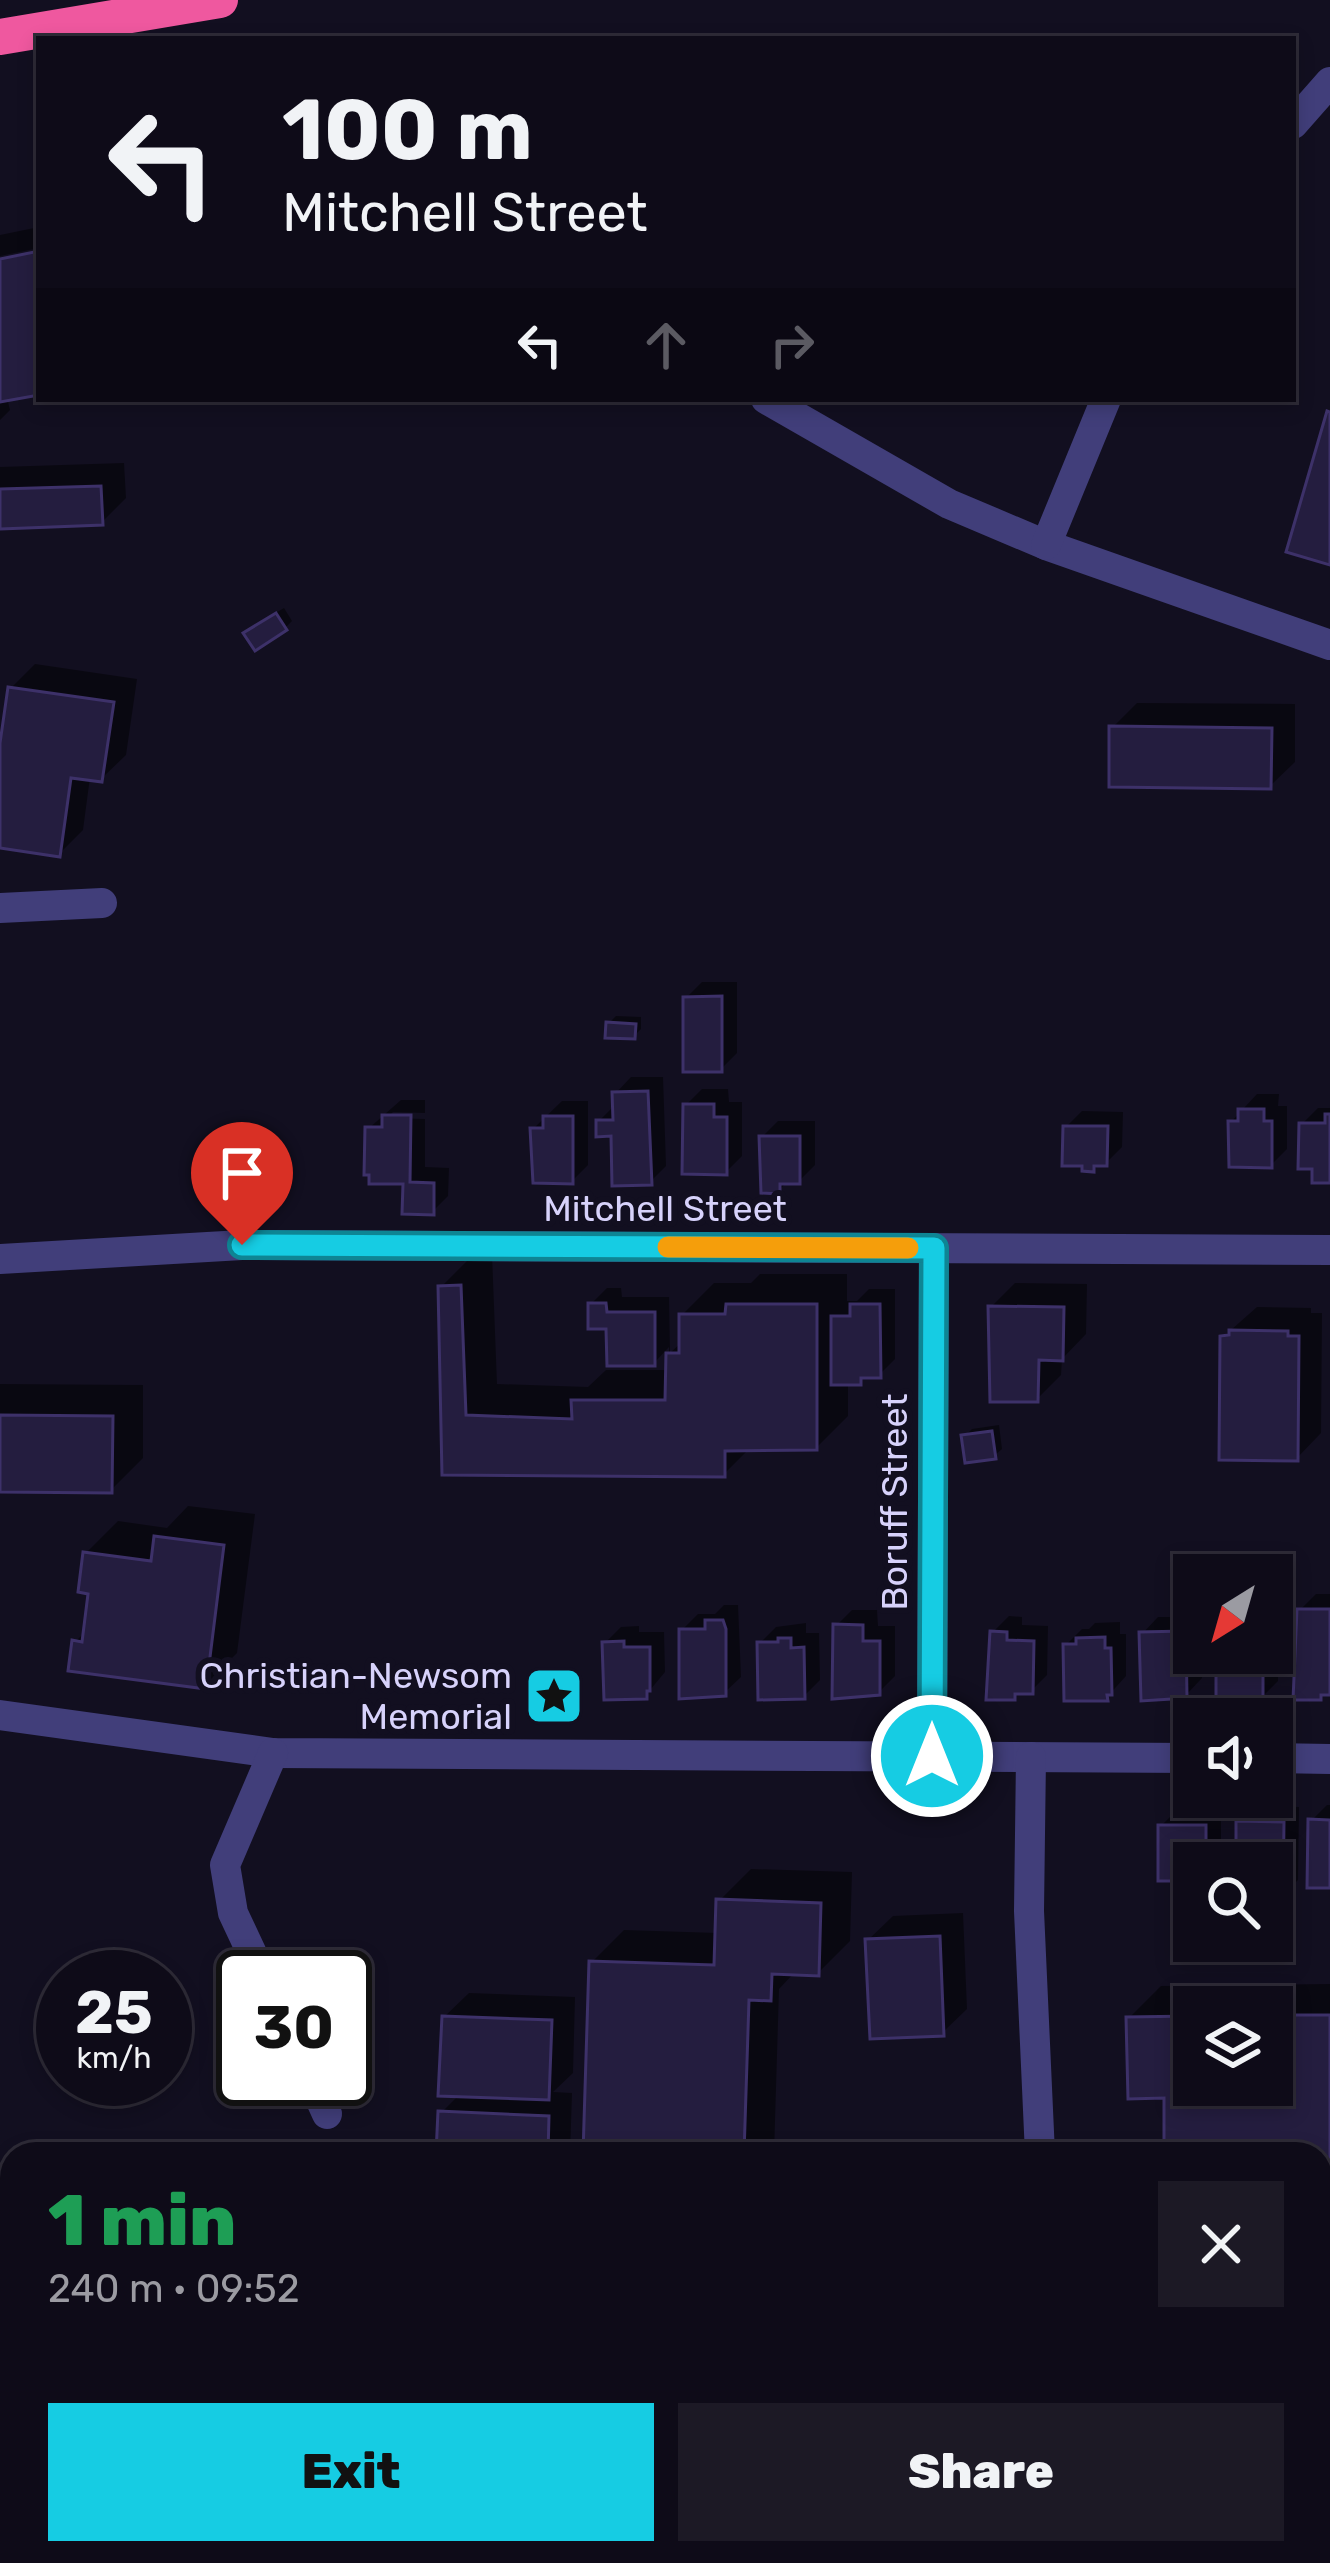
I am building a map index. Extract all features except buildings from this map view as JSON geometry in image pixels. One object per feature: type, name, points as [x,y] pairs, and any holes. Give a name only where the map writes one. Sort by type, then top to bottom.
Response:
[{"type":"highway","points":[[0,37],[220,0]]},
{"type":"street","points":[[1296,121],[1330,82]]},
{"type":"street","points":[[771,402],[949,504],[1046,545],[1330,645]]},
{"type":"street","points":[[1046,545],[1105,402]]},
{"type":"street","points":[[0,908],[102,903]]},
{"type":"street","name":"Mitchell Street","points":[[0,1259],[242,1245],[1330,1250]]},
{"type":"street","name":"Boruff Street","points":[[932,1756],[934,1248]]},
{"type":"street","points":[[0,1715],[274,1753],[1173,1758]]},
{"type":"street","points":[[250,1950],[233,1913],[225,1865],[274,1753]]},
{"type":"street","points":[[1031,1757],[1029,1910],[1039,2142]]},
{"type":"street","points":[[1293,1758],[1330,1759]]},
{"type":"street","points":[[323,2106],[327,2114]]},
{"type":"slow traffic","points":[[668,1247],[908,1248]]},
{"type":"place","name":"Christian-Newsom Memorial","points":[[554,1696]]},
{"type":"route","points":[[242,1245],[934,1248],[932,1756]]}]
